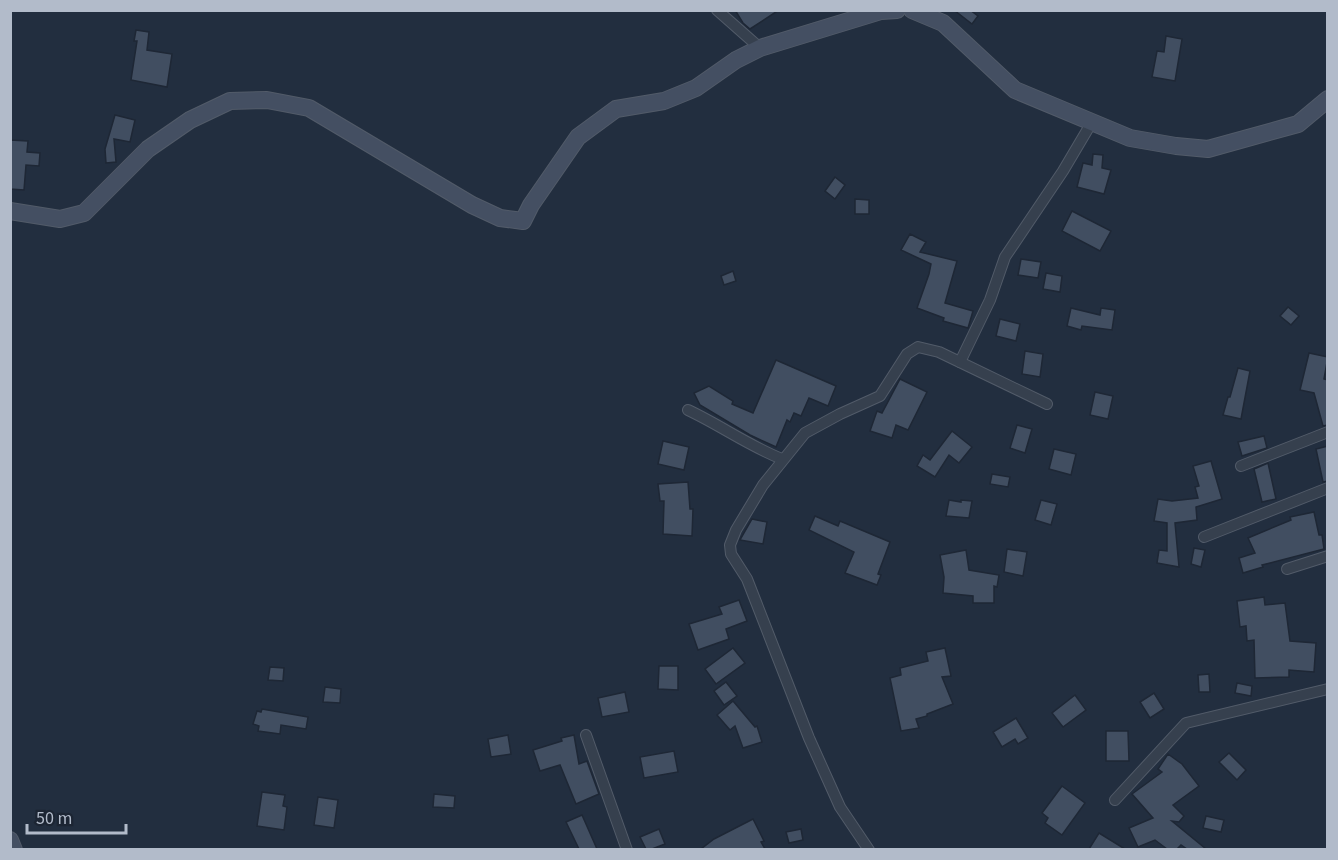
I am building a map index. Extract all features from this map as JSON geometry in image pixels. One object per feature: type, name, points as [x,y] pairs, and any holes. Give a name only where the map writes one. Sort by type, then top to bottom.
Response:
[{"type":"main road","points":[[10,210],[60,219],[84,213],[148,149],[190,120],[230,101],[267,100],[309,108],[472,205],[500,218],[523,221],[531,205],[578,137],[616,109],[664,100],[696,88],[736,60],[760,48],[881,11],[897,10]]},
{"type":"main road","points":[[912,10],[943,23],[1015,90],[1130,138],[1208,149],[1298,124],[1328,99]]},
{"type":"main road","points":[[10,840],[14,849]]},
{"type":"street","points":[[717,10],[760,48]]},
{"type":"street","points":[[960,362],[990,300],[1005,257],[1064,171],[1092,122]]},
{"type":"street","points":[[869,849],[840,807],[809,738],[747,579],[731,554],[730,545],[736,530],[763,485],[782,459],[806,433],[880,396],[912,349],[927,348],[1047,404]]},
{"type":"street","points":[[688,410],[758,449],[782,459]]},
{"type":"street","points":[[1241,466],[1328,432]]},
{"type":"street","points":[[1203,537],[1328,488]]},
{"type":"street","points":[[1287,569],[1328,556]]},
{"type":"street","points":[[1115,800],[1186,723],[1328,689]]},
{"type":"street","points":[[586,735],[627,849]]},
{"type":"building","points":[[735,10],[779,10],[750,29]]},
{"type":"building","points":[[954,10],[970,10],[978,16],[972,24]]},
{"type":"building","points":[[136,30],[149,32],[147,50],[172,54],[167,87],[131,80],[137,41],[134,41]]},
{"type":"building","points":[[1166,36],[1182,39],[1175,81],[1152,77],[1157,51],[1164,52]]},
{"type":"building","points":[[115,115],[135,120],[130,142],[114,139],[116,162],[106,163],[105,149]]},
{"type":"building","points":[[10,140],[28,141],[27,152],[40,153],[39,166],[26,165],[24,190],[10,189]]},
{"type":"building","points":[[1093,154],[1103,155],[1102,168],[1111,170],[1104,194],[1077,187],[1083,163],[1092,165]]},
{"type":"building","points":[[835,177],[845,185],[835,199],[825,191]]},
{"type":"building","points":[[855,199],[869,200],[869,214],[855,214]]},
{"type":"building","points":[[1072,211],[1111,231],[1100,251],[1062,231]]},
{"type":"building","points":[[910,234],[926,242],[920,252],[957,261],[945,303],[973,311],[968,328],[943,321],[944,318],[917,308],[931,264],[901,250]]},
{"type":"building","points":[[1021,259],[1041,262],[1038,278],[1018,275]]},
{"type":"building","points":[[733,271],[736,281],[724,285],[721,276]]},
{"type":"building","points":[[1046,273],[1062,276],[1060,292],[1043,289]]},
{"type":"building","points":[[1288,307],[1299,316],[1291,325],[1280,316]]},
{"type":"building","points":[[1071,308],[1100,315],[1101,308],[1115,310],[1112,330],[1082,326],[1081,330],[1067,326]]},
{"type":"building","points":[[1000,319],[1020,324],[1016,341],[996,336]]},
{"type":"building","points":[[1025,351],[1043,354],[1040,377],[1022,374]]},
{"type":"building","points":[[1309,353],[1328,357],[1324,379],[1328,380],[1328,425],[1323,426],[1314,393],[1300,390]]},
{"type":"building","points":[[776,360],[836,386],[828,406],[809,398],[801,416],[794,413],[790,422],[787,420],[776,447],[750,435],[700,405],[694,393],[709,386],[733,401],[732,404],[753,413]]},
{"type":"building","points":[[1238,368],[1250,371],[1241,419],[1223,415]]},
{"type":"building","points":[[900,379],[927,392],[908,430],[896,425],[892,438],[870,431],[877,411],[882,413]]},
{"type":"building","points":[[1095,392],[1113,396],[1108,419],[1090,415]]},
{"type":"building","points":[[1017,425],[1032,429],[1025,453],[1010,448]]},
{"type":"building","points":[[952,431],[972,447],[959,463],[949,455],[935,477],[917,466],[923,455],[930,460]]},
{"type":"building","points":[[1264,436],[1267,448],[1242,456],[1238,442]]},
{"type":"building","points":[[663,441],[689,447],[684,470],[658,464]]},
{"type":"building","points":[[1328,446],[1328,481],[1323,482],[1316,449]]},
{"type":"building","points":[[1054,449],[1076,454],[1071,475],[1049,469]]},
{"type":"building","points":[[1211,461],[1222,499],[1196,507],[1197,520],[1175,523],[1179,567],[1157,563],[1159,550],[1167,551],[1167,523],[1154,521],[1158,499],[1172,501],[1198,498],[1195,487],[1199,486],[1193,466]]},
{"type":"building","points":[[1268,463],[1276,499],[1262,502],[1254,469]]},
{"type":"building","points":[[992,474],[1010,477],[1008,487],[990,484]]},
{"type":"building","points":[[688,482],[690,509],[693,509],[692,536],[663,534],[664,501],[660,501],[658,484]]},
{"type":"building","points":[[949,500],[972,501],[969,518],[946,516]]},
{"type":"building","points":[[1041,500],[1057,504],[1051,525],[1035,520]]},
{"type":"building","points":[[1314,512],[1324,549],[1262,565],[1263,567],[1243,573],[1239,558],[1255,553],[1248,538],[1291,520],[1290,517]]},
{"type":"building","points":[[815,516],[838,526],[840,521],[890,542],[878,574],[881,575],[877,585],[845,573],[854,552],[809,530]]},
{"type":"building","points":[[752,519],[767,522],[763,544],[740,540]]},
{"type":"building","points":[[1194,548],[1205,550],[1201,567],[1191,564]]},
{"type":"building","points":[[1007,549],[1027,552],[1023,576],[1004,572]]},
{"type":"building","points":[[966,550],[969,570],[999,575],[997,587],[994,586],[994,603],[973,603],[973,596],[943,593],[944,577],[940,555]]},
{"type":"building","points":[[1264,597],[1265,605],[1285,603],[1290,641],[1316,643],[1314,672],[1289,670],[1289,677],[1255,678],[1254,640],[1247,641],[1246,626],[1240,627],[1237,601]]},
{"type":"building","points":[[739,600],[747,621],[726,629],[729,639],[698,650],[689,624],[722,614],[719,607]]},
{"type":"building","points":[[733,648],[745,663],[716,684],[705,669]]},
{"type":"building","points":[[945,648],[951,676],[942,677],[953,704],[916,719],[919,728],[901,731],[890,678],[901,675],[900,668],[928,661],[926,652]]},
{"type":"building","points":[[659,666],[678,666],[678,690],[658,689]]},
{"type":"building","points":[[270,667],[284,668],[283,681],[268,680]]},
{"type":"building","points":[[1209,674],[1210,692],[1199,692],[1198,675]]},
{"type":"building","points":[[726,682],[737,696],[724,705],[714,691]]},
{"type":"building","points":[[1237,683],[1252,686],[1251,696],[1235,693]]},
{"type":"building","points":[[325,687],[341,689],[340,703],[323,702]]},
{"type":"building","points":[[625,692],[629,712],[602,717],[598,698]]},
{"type":"building","points":[[1154,693],[1164,709],[1150,718],[1140,702]]},
{"type":"building","points":[[1075,695],[1086,710],[1063,727],[1052,713]]},
{"type":"building","points":[[733,701],[755,727],[757,726],[762,742],[743,748],[735,726],[730,730],[717,715]]},
{"type":"building","points":[[262,709],[308,717],[306,729],[281,725],[280,734],[258,731],[259,726],[253,724],[257,711],[261,712]]},
{"type":"building","points":[[1016,718],[1028,738],[1018,744],[1015,739],[1002,747],[993,732]]},
{"type":"building","points":[[1106,731],[1128,731],[1129,761],[1106,761]]},
{"type":"building","points":[[508,735],[511,754],[491,757],[488,739]]},
{"type":"building","points":[[574,735],[579,764],[587,761],[599,794],[576,804],[560,765],[540,771],[533,750]]},
{"type":"building","points":[[674,751],[678,772],[644,778],[640,757]]},
{"type":"building","points":[[1229,753],[1246,770],[1237,780],[1219,762]]},
{"type":"building","points":[[1168,754],[1182,764],[1199,786],[1173,805],[1184,816],[1179,822],[1172,821],[1206,849],[1187,849],[1181,845],[1177,849],[1167,849],[1155,840],[1138,847],[1129,828],[1153,818],[1132,794],[1162,772],[1158,769]]},
{"type":"building","points":[[1062,786],[1085,803],[1062,835],[1045,823],[1048,818],[1042,813]]},
{"type":"building","points":[[262,792],[285,795],[283,806],[287,807],[284,830],[257,826]]},
{"type":"building","points":[[434,794],[455,796],[454,808],[433,807]]},
{"type":"building","points":[[318,797],[338,800],[334,828],[314,825]]},
{"type":"building","points":[[582,815],[597,849],[579,849],[566,822]]},
{"type":"building","points":[[1206,816],[1224,820],[1221,832],[1203,828]]},
{"type":"building","points":[[753,819],[764,841],[761,842],[765,849],[701,849],[714,839]]},
{"type":"building","points":[[659,829],[665,844],[646,849],[640,837]]},
{"type":"building","points":[[801,829],[803,840],[789,843],[786,832]]},
{"type":"building","points":[[1099,833],[1125,849],[1089,849]]}]
